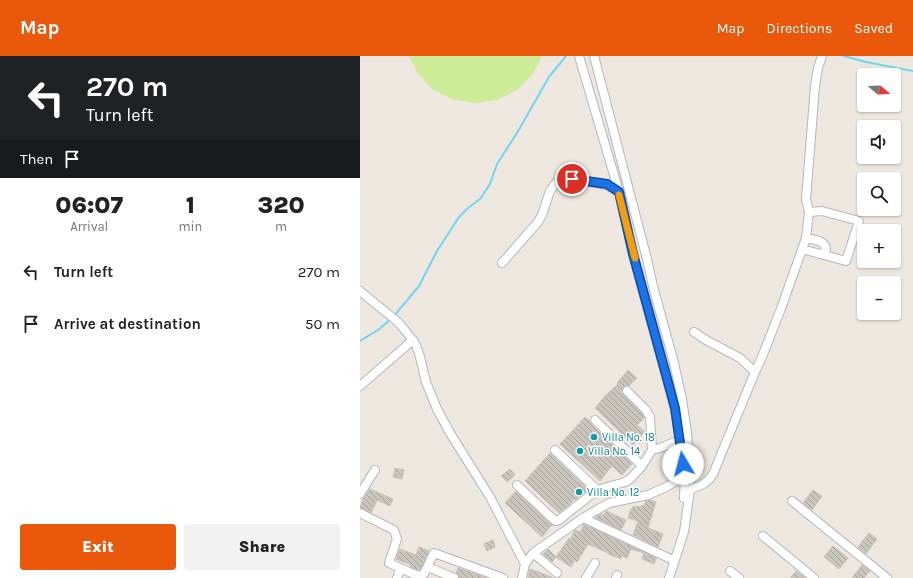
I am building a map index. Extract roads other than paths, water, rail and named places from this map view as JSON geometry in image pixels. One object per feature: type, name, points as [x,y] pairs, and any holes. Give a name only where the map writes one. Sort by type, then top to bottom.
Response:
[{"type":"street","points":[[580,56],[619,192],[633,254],[675,408],[685,476],[684,506],[673,560],[664,578]]},
{"type":"street","points":[[594,56],[682,399],[689,463],[690,489],[684,532],[669,578]]},
{"type":"street","points":[[690,489],[700,486],[713,474],[762,357],[806,238],[809,212],[806,199],[815,86],[822,56]]},
{"type":"street","points":[[589,89],[601,86]]},
{"type":"street","points":[[502,263],[538,222],[542,215],[550,191],[556,183],[563,179],[572,179],[607,184],[619,192]]},
{"type":"street","points":[[802,248],[846,261],[858,221],[822,211],[809,212]]},
{"type":"street","points":[[806,238],[825,244],[826,249],[824,253],[820,254]]},
{"type":"street","points":[[360,291],[398,322],[413,340],[420,356],[426,382],[437,409],[450,433],[490,497],[526,564]]},
{"type":"street","points":[[694,332],[740,358],[755,372]]},
{"type":"street","points":[[360,386],[413,340]]},
{"type":"street","points":[[517,485],[556,521],[597,490],[625,482],[630,478],[646,461],[652,450],[649,413],[627,391]]},
{"type":"street","points":[[595,420],[642,466]]},
{"type":"street","points":[[652,450],[679,440]]},
{"type":"street","points":[[555,450],[597,490]]},
{"type":"street","points":[[360,494],[375,470]]},
{"type":"street","points":[[522,578],[526,564],[533,552],[583,518],[609,503],[648,495],[685,476]]},
{"type":"street","points":[[792,501],[887,578]]},
{"type":"street","points":[[360,513],[394,530],[397,539],[389,563],[418,576],[424,574],[434,553],[503,578]]},
{"type":"street","points":[[583,518],[673,560]]},
{"type":"street","points":[[763,536],[814,578]]},
{"type":"street","points":[[533,552],[558,573]]},
{"type":"street","points":[[586,578],[595,563]]},
{"type":"street","points":[[428,567],[454,578]]},
{"type":"street","points":[[397,578],[401,568]]},
{"type":"street","points":[[730,571],[739,578]]},
{"type":"waterway","points":[[394,316],[419,286],[437,251],[459,217],[480,199],[490,184],[497,164],[517,133],[549,77],[566,56]]},
{"type":"waterway","points":[[844,56],[913,71]]},
{"type":"waterway","points":[[360,341],[378,330],[391,319]]},
{"type":"place","name":"Villa No. 18","points":[[594,437]]},
{"type":"place","name":"Villa No. 14","points":[[580,451]]},
{"type":"place","name":"Villa No. 12","points":[[579,492]]}]
